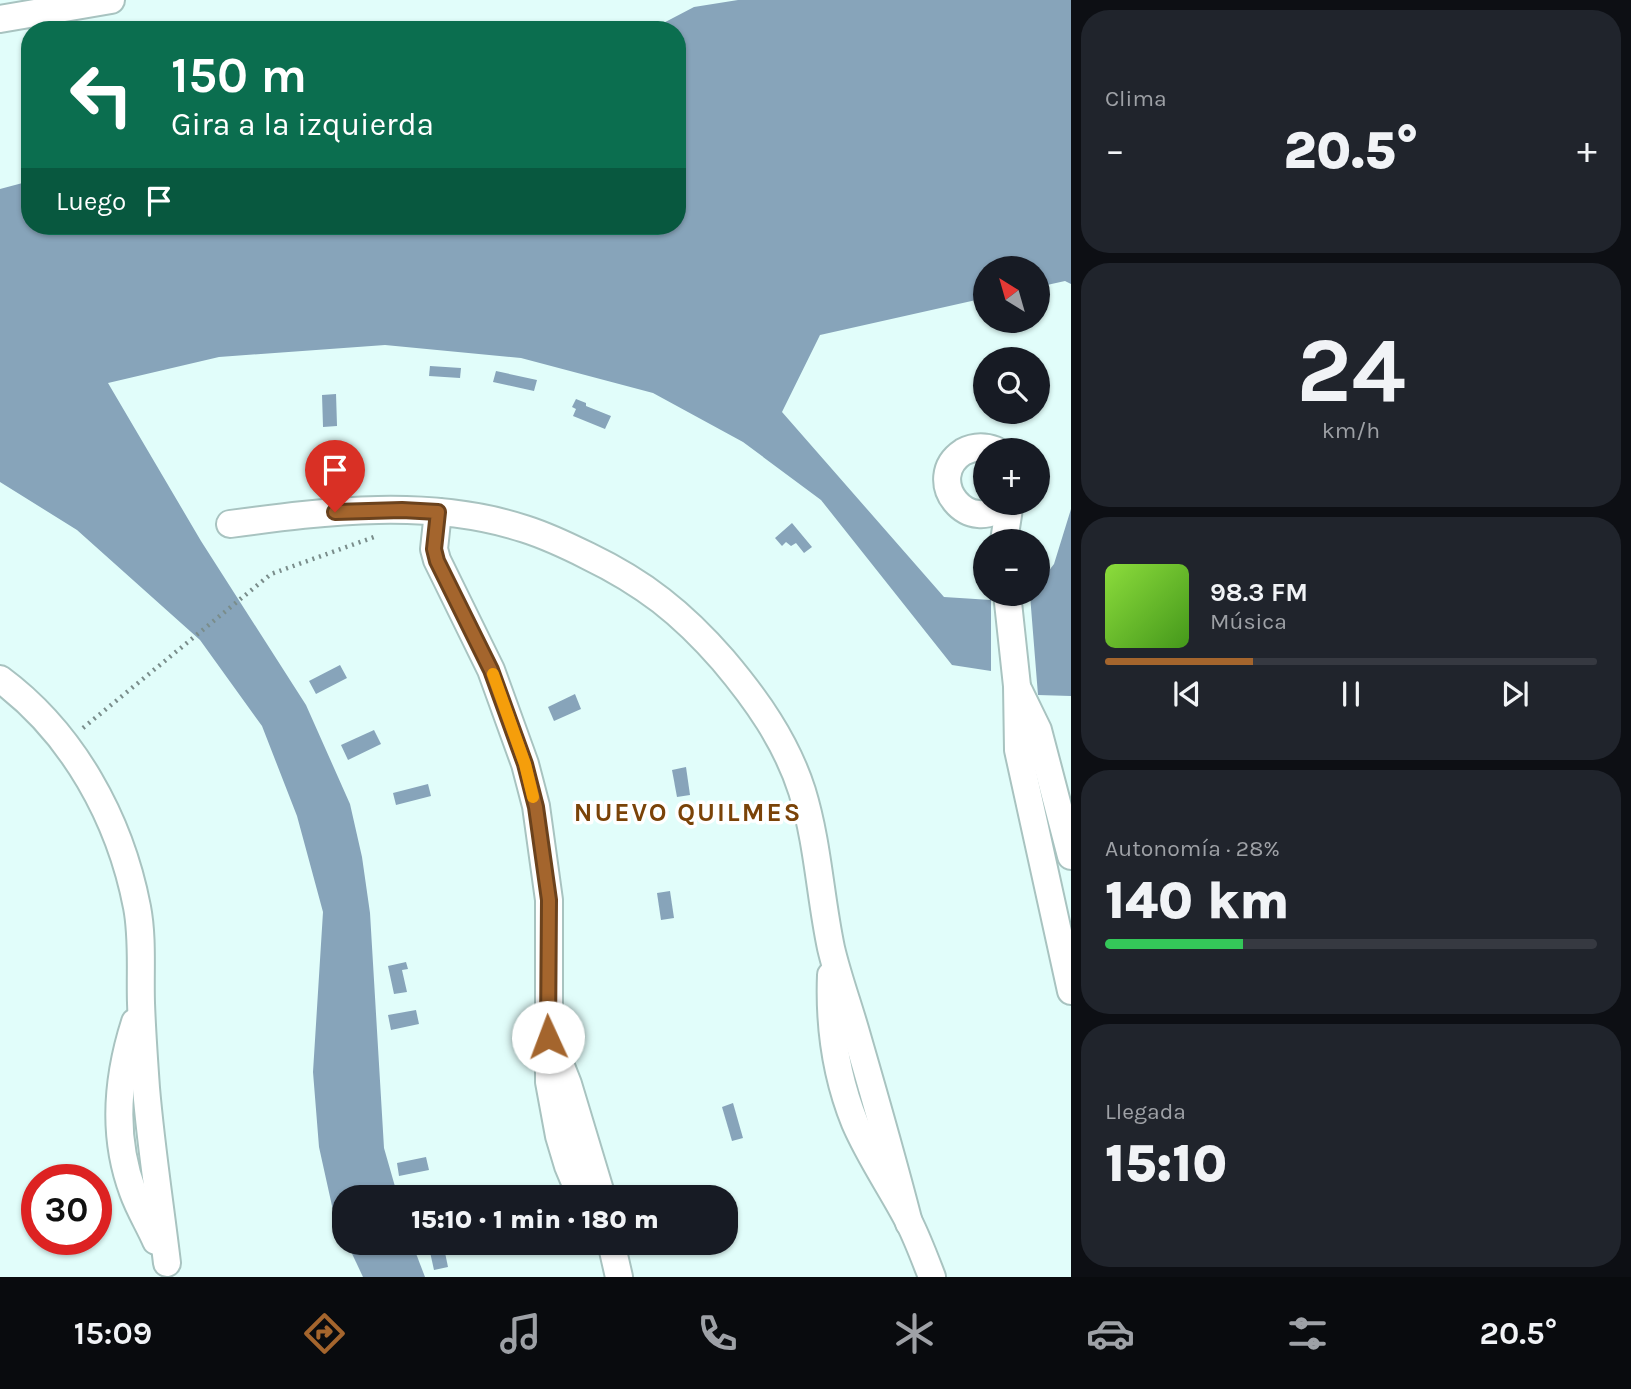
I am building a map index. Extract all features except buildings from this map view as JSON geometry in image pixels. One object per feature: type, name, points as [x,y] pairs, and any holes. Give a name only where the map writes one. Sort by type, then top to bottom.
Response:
[{"type":"street","points":[[0,19],[111,0]]},
{"type":"street","points":[[973,449],[960,454],[953,463],[948,473],[947,485],[958,505],[981,529]]},
{"type":"street","points":[[230,524],[335,512],[402,510],[491,520],[526,529],[612,567],[651,590],[712,647],[763,710],[797,779],[816,846],[832,949],[832,1037],[847,1100],[869,1151],[909,1223],[932,1277]]},
{"type":"street","points":[[438,512],[434,549],[437,561],[491,670],[525,764],[536,807],[549,900],[549,1082],[553,1108],[575,1185]]},
{"type":"street","points":[[967,512],[973,513]]},
{"type":"street","points":[[1008,606],[1017,686],[1018,750],[1059,882],[1071,991]]},
{"type":"street","points":[[0,679],[41,715],[92,783],[114,827],[131,882],[140,939],[141,1004],[121,1077],[119,1118],[123,1155],[134,1195],[170,1270]]},
{"type":"street","points":[[1017,686],[1038,730],[1071,856]]},
{"type":"street","points":[[548,1037],[568,1084],[598,1185]]},
{"type":"path","points":[[64,743],[271,575],[379,536]]},
{"type":"water","points":[[738,0],[1071,0],[1071,284],[1065,281],[1050,284],[1050,256],[973,256],[973,301],[820,335],[782,412],[944,597],[973,599],[973,606],[991,606],[991,671],[952,665],[821,500],[743,442],[653,393],[521,358],[385,345],[219,357],[108,383],[201,541],[306,705],[350,804],[362,857],[370,913],[384,1148],[395,1185],[332,1185],[332,1206],[319,1147],[313,1072],[323,912],[297,816],[262,726],[200,640],[77,530],[0,482],[0,189],[21,183],[21,235],[686,235],[686,21],[667,21],[694,7]]},
{"type":"water","points":[[430,366],[461,368],[460,378],[429,376]]},
{"type":"water","points":[[496,371],[537,380],[534,391],[493,382]]},
{"type":"water","points":[[336,394],[337,426],[323,427],[322,395]]},
{"type":"water","points":[[576,399],[611,416],[605,429],[573,416],[576,409],[572,407]]},
{"type":"water","points":[[1071,509],[1071,696],[1038,695],[1031,606],[1050,606],[1050,569]]},
{"type":"water","points":[[792,523],[812,547],[804,553],[796,543],[791,546],[786,542],[782,546],[775,538]]},
{"type":"water","points":[[340,665],[347,678],[316,694],[309,681]]},
{"type":"water","points":[[575,694],[581,709],[554,721],[548,707]]},
{"type":"water","points":[[374,730],[381,744],[348,760],[341,745]]},
{"type":"water","points":[[686,767],[690,795],[677,797],[672,770]]},
{"type":"water","points":[[428,784],[431,796],[396,805],[393,793]]},
{"type":"water","points":[[670,891],[674,918],[661,920],[657,893]]},
{"type":"water","points":[[406,962],[408,969],[402,970],[407,992],[394,994],[388,966]]},
{"type":"water","points":[[416,1010],[419,1024],[391,1030],[388,1015]]},
{"type":"water","points":[[733,1103],[743,1138],[732,1141],[722,1107]]},
{"type":"water","points":[[426,1157],[429,1170],[399,1176],[397,1163]]},
{"type":"water","points":[[353,1255],[417,1255],[425,1277],[363,1277]]},
{"type":"water","points":[[431,1255],[446,1255],[448,1267],[434,1270]]},
{"type":"slow traffic","points":[[493,674],[512,724],[533,797]]},
{"type":"district","name":"NUEVO QUILMES","points":[[688,812]]},
{"type":"route","points":[[335,512],[438,512],[434,549],[437,561],[491,670],[512,724],[536,807],[549,900],[548,1037]]}]
